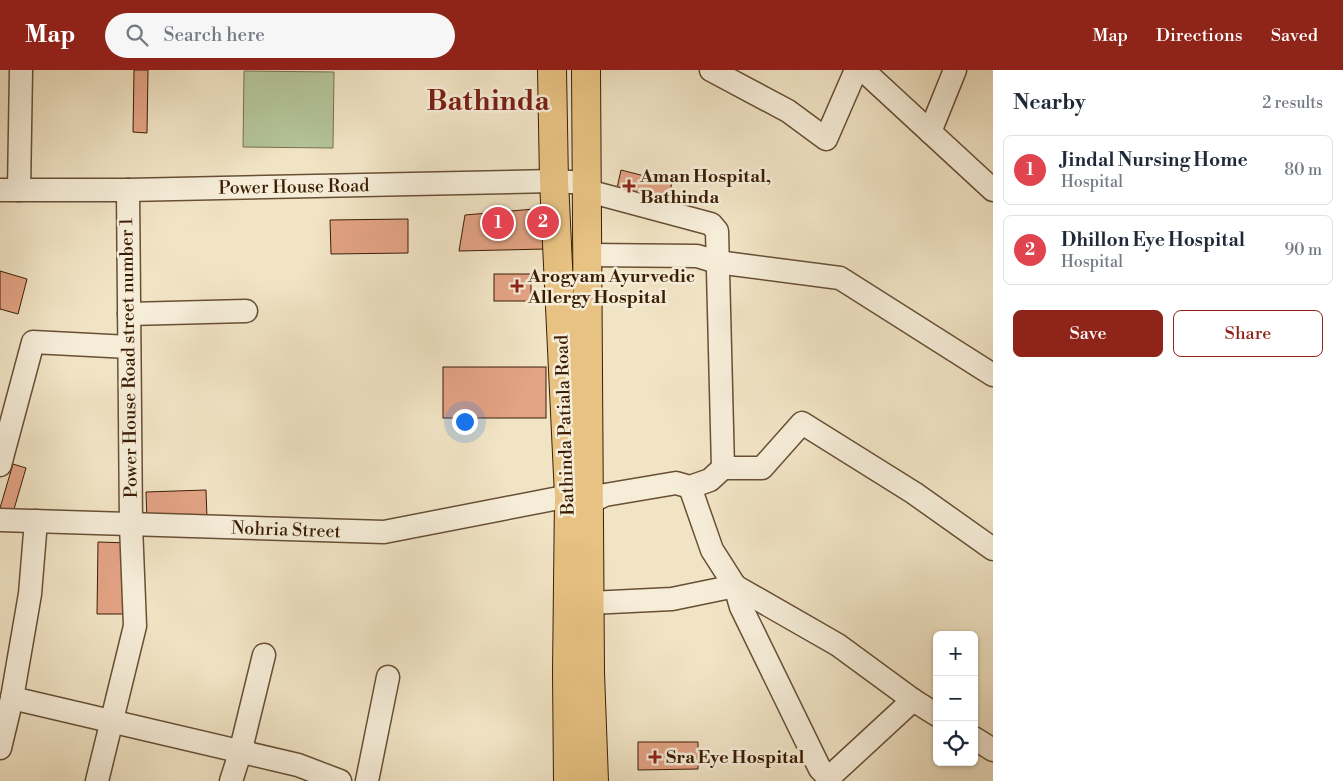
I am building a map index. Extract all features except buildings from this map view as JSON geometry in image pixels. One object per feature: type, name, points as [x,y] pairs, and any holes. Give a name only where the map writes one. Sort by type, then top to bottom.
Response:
[{"type":"highway","name":"Bathinda Patiala Road","points":[[552,70],[554,181],[580,499],[567,673],[568,781]]},
{"type":"highway","points":[[586,70],[588,255],[580,499],[590,603],[590,673],[594,781]]},
{"type":"street","points":[[9,190],[21,70]]},
{"type":"street","points":[[712,70],[788,111],[826,139],[856,70]]},
{"type":"street","points":[[863,70],[993,190]]},
{"type":"street","points":[[930,132],[955,70]]},
{"type":"street","name":"Power House Road","points":[[9,190],[128,190],[554,181],[588,187],[711,224],[717,231],[723,468]]},
{"type":"street","name":"Power House Road street number 1","points":[[97,781],[135,626],[131,525],[128,190]]},
{"type":"street","points":[[588,255],[697,256],[717,262],[840,278],[993,375]]},
{"type":"street","points":[[129,314],[246,311]]},
{"type":"street","points":[[0,465],[33,342],[129,347]]},
{"type":"street","points":[[912,700],[835,772],[827,776],[820,769],[741,608],[735,586],[712,550],[690,487],[710,480],[723,468],[762,468],[802,423],[914,492],[993,549]]},
{"type":"street","name":"Nohria Street","points":[[0,520],[384,532],[676,483],[690,487]]},
{"type":"street","points":[[0,748],[12,698],[30,594],[36,521]]},
{"type":"street","points":[[590,603],[672,599],[735,586],[838,645],[912,700],[933,713]]},
{"type":"street","points":[[231,781],[264,655]]},
{"type":"street","points":[[367,781],[388,677]]},
{"type":"street","points":[[12,698],[298,765],[340,781]]},
{"type":"street","points":[[978,741],[993,750]]},
{"type":"green space","points":[[244,71],[334,72],[333,148],[243,147]]},
{"type":"place","name":"Aman Hospital, Bathinda","points":[[629,186]]},
{"type":"place","name":"Dhillon Eye Hospital","points":[[543,222]]},
{"type":"place","name":"Jindal Nursing Home","points":[[498,223]]},
{"type":"place","name":"Arogyam Ayurvedic Allergy Hospital","points":[[517,286]]},
{"type":"place","name":"Sra Eye Hospital","points":[[655,757]]},
{"type":"district","name":"Bathinda","points":[[488,101]]}]
